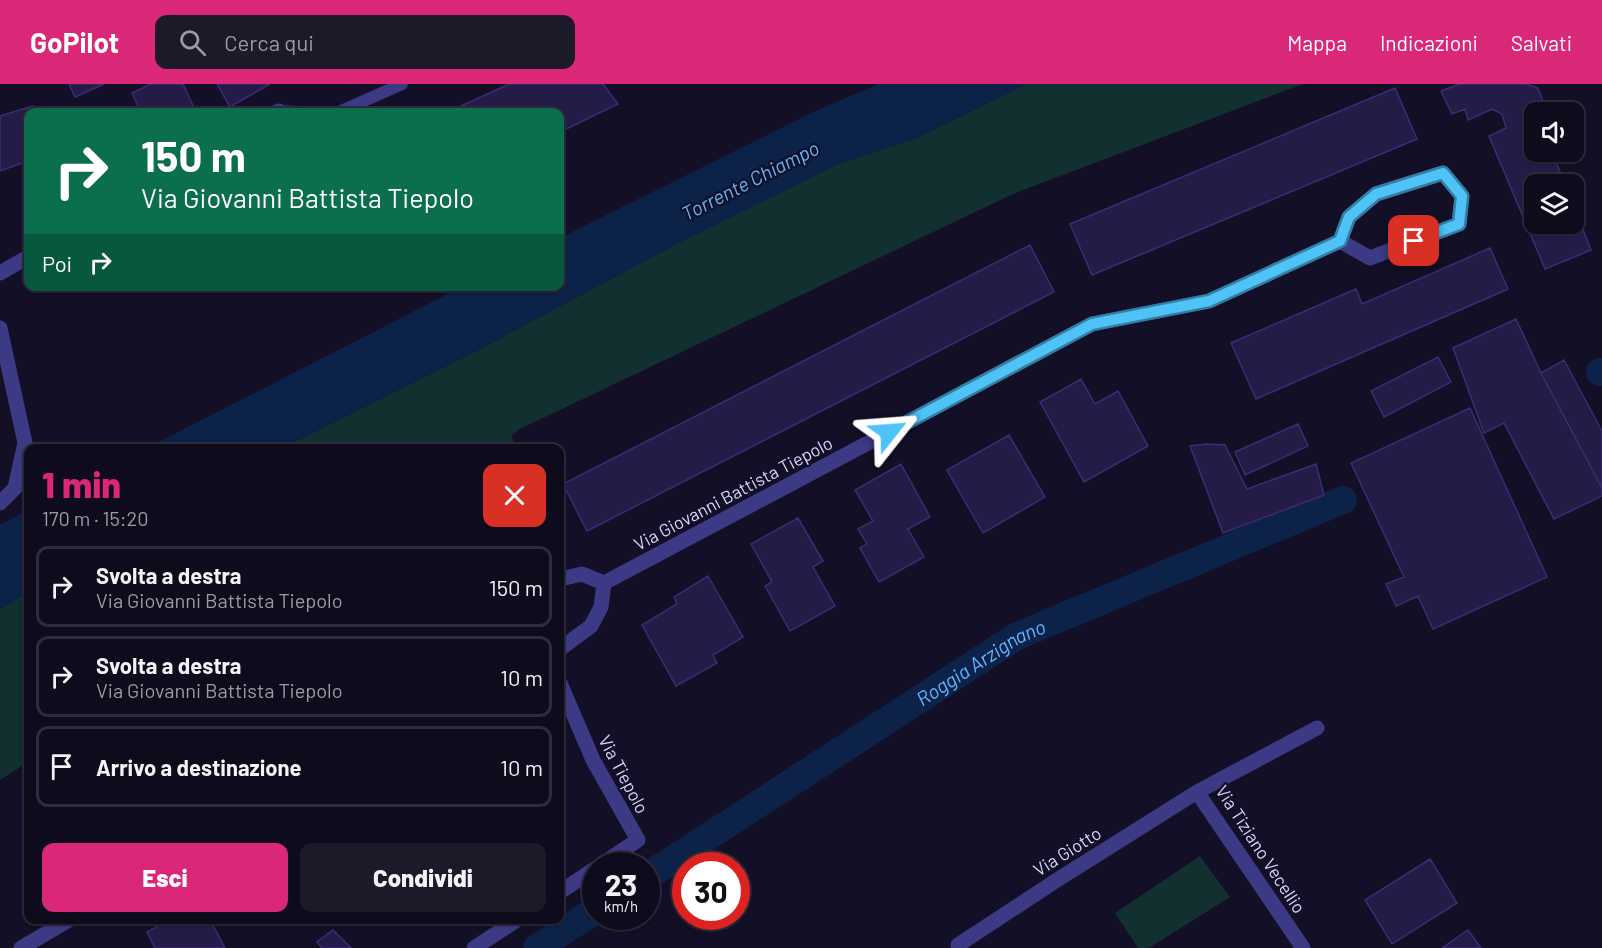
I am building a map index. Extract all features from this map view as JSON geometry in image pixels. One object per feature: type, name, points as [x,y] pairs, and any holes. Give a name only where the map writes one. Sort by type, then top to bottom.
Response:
[{"type":"street","points":[[1443,173],[1462,196],[1459,224],[1370,258],[1340,241],[1349,217],[1376,194],[1443,173]]},
{"type":"street","name":"Via Giovanni Battista Tiepolo","points":[[604,583],[1092,324],[1209,301],[1340,241]]},
{"type":"street","points":[[0,273],[24,259]]},
{"type":"street","points":[[0,328],[24,443],[15,488],[0,503]]},
{"type":"street","points":[[564,578],[582,574],[604,583],[601,608],[591,626],[564,646]]},
{"type":"street","name":"Via Tiepolo","points":[[564,692],[593,760],[638,840],[620,852]]},
{"type":"street","name":"Via Tiziano Vecellio","points":[[1303,948],[1197,792],[1317,728]]},
{"type":"street","name":"Via Giotto","points":[[957,947],[1057,880],[1197,792]]},
{"type":"street","points":[[564,889],[582,877]]},
{"type":"street","points":[[21,948],[62,924]]},
{"type":"street","points":[[474,948],[512,924]]},
{"type":"lane","points":[[348,108],[402,84]]},
{"type":"green space","points":[[1026,84],[1303,84],[1013,194],[520,429],[511,436],[515,444],[290,444],[478,350],[678,243],[836,165],[916,138]]},
{"type":"green space","points":[[24,594],[24,765],[0,780],[0,609]]},
{"type":"green space","points":[[1200,856],[1230,897],[1149,948],[1138,948],[1115,913]]},
{"type":"water","name":"Torrente Chiampo","points":[[878,84],[1026,84],[916,138],[836,165],[678,243],[478,350],[290,444],[155,444],[453,291],[564,291],[564,236],[813,112]]},
{"type":"water","points":[[24,512],[24,594],[0,609],[0,525]]},
{"type":"building","points":[[69,84],[104,84],[75,97]]},
{"type":"building","points":[[151,84],[183,84],[194,108],[139,108],[132,93]]},
{"type":"building","points":[[217,84],[270,84],[230,107]]},
{"type":"building","points":[[509,84],[603,84],[618,104],[564,130],[564,108],[457,108]]},
{"type":"building","points":[[1460,84],[1526,84],[1538,88],[1543,102],[1524,102],[1524,162],[1556,162],[1561,174],[1524,174],[1524,219],[1489,136],[1506,128],[1502,114],[1492,109],[1468,120],[1465,109],[1452,114],[1441,91]]},
{"type":"building","points":[[1395,88],[1417,139],[1092,275],[1070,224]]},
{"type":"building","points":[[24,109],[24,162],[0,171],[0,116]]},
{"type":"building","points":[[1584,232],[1591,250],[1545,269],[1530,234],[1584,234]]},
{"type":"building","points":[[1030,245],[1054,292],[587,531],[564,483]]},
{"type":"building","points":[[1490,248],[1508,289],[1256,399],[1231,343],[1356,289],[1362,304]]},
{"type":"building","points":[[1516,319],[1541,373],[1602,488],[1602,496],[1554,519],[1504,423],[1484,433],[1453,348]]},
{"type":"building","points":[[1438,357],[1451,382],[1384,417],[1371,391]]},
{"type":"building","points":[[1564,360],[1602,431],[1602,488],[1541,373]]},
{"type":"building","points":[[1081,379],[1095,404],[1118,391],[1148,446],[1084,482],[1040,402]]},
{"type":"building","points":[[1470,408],[1547,577],[1433,629],[1418,596],[1396,606],[1386,584],[1404,577],[1351,463]]},
{"type":"building","points":[[1298,424],[1308,446],[1245,475],[1235,452]]},
{"type":"building","points":[[1009,435],[1045,497],[983,533],[947,470]]},
{"type":"building","points":[[1225,445],[1247,489],[1316,464],[1324,495],[1223,533],[1190,446]]},
{"type":"building","points":[[901,464],[930,517],[908,529],[924,557],[879,582],[860,548],[867,544],[858,529],[873,521],[855,490]]},
{"type":"building","points":[[798,518],[823,561],[813,567],[835,606],[790,631],[765,586],[772,582],[751,544]]},
{"type":"building","points":[[708,576],[743,637],[713,655],[717,663],[676,686],[642,625],[677,604],[674,597]]},
{"type":"building","points":[[1430,859],[1457,903],[1392,944],[1365,900]]},
{"type":"building","points":[[162,924],[212,924],[225,948],[155,948],[147,932]]},
{"type":"building","points":[[333,930],[351,948],[322,948],[317,942]]},
{"type":"building","points":[[1468,930],[1481,948],[1442,948]]},
{"type":"waterway","name":"Roggia Arzignano","points":[[660,868],[1017,636],[1343,500]]},
{"type":"waterway","name":"Roggia Arzignano","points":[[537,948],[582,919]]},
{"type":"route","points":[[889,432],[1092,324],[1209,301],[1340,241],[1349,217],[1376,194],[1443,173],[1462,196],[1459,224],[1414,241]]}]
